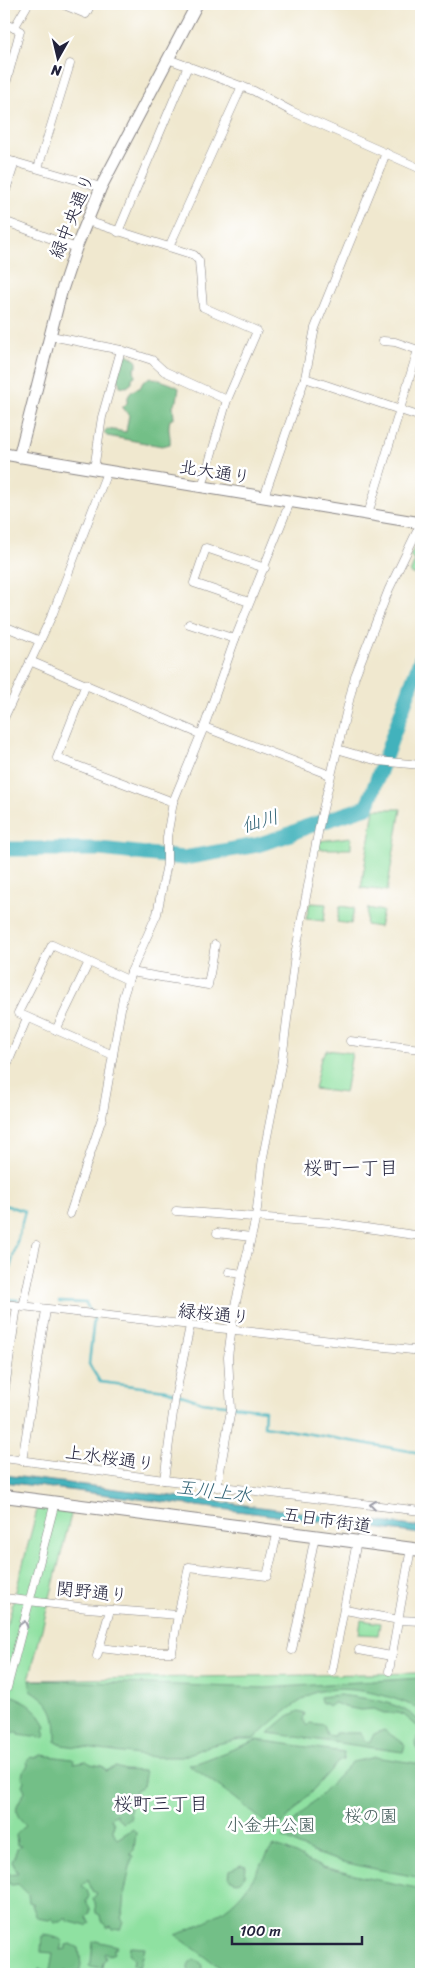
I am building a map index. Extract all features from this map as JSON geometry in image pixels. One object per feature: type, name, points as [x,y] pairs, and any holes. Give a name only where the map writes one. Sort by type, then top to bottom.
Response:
[{"type":"main road","name":"五日市街道","points":[[4,1496],[416,1549]]},
{"type":"street","points":[[14,28],[28,4]]},
{"type":"street","points":[[62,4],[85,17],[91,4]]},
{"type":"street","name":"緑中央通り","points":[[19,457],[61,293],[76,248],[102,187],[194,5]]},
{"type":"street","points":[[4,23],[20,32],[4,91]]},
{"type":"street","points":[[168,59],[242,86],[290,111],[421,169]]},
{"type":"street","points":[[38,168],[70,64]]},
{"type":"street","points":[[118,232],[188,66]]},
{"type":"street","points":[[169,247],[242,86]]},
{"type":"street","points":[[264,497],[305,378],[315,328],[386,153]]},
{"type":"street","points":[[4,159],[102,187]]},
{"type":"street","points":[[4,196],[15,162]]},
{"type":"street","points":[[4,221],[76,248]]},
{"type":"street","points":[[87,221],[194,255],[199,261],[203,306],[257,331],[227,400],[202,487]]},
{"type":"street","points":[[51,336],[121,350],[152,360],[164,371],[227,400]]},
{"type":"street","points":[[368,514],[420,351],[395,342],[383,341]]},
{"type":"street","points":[[94,469],[102,417],[121,350]]},
{"type":"street","points":[[305,378],[421,417]]},
{"type":"street","name":"北大通り","points":[[4,454],[421,523]]},
{"type":"street","points":[[4,718],[53,613],[106,472]]},
{"type":"street","points":[[70,1214],[102,1118],[123,997],[157,914],[167,864],[167,837],[172,802],[204,727],[249,602],[265,568],[290,502]]},
{"type":"street","points":[[216,1487],[230,1406],[228,1357],[232,1331],[242,1274],[256,1217],[263,1157],[282,1060],[295,955],[319,826],[355,676],[389,588],[421,523]]},
{"type":"street","points":[[249,602],[194,582],[206,548],[265,568]]},
{"type":"street","points":[[189,624],[235,639]]},
{"type":"street","points":[[4,626],[40,641]]},
{"type":"street","points":[[30,661],[200,734]]},
{"type":"street","points":[[86,684],[57,758],[172,802]]},
{"type":"street","points":[[204,727],[330,775]]},
{"type":"street","points":[[337,749],[378,761],[421,766]]},
{"type":"street","points":[[113,1055],[18,1013],[52,945],[89,962],[130,976],[208,985],[215,945]]},
{"type":"street","points":[[56,1030],[89,962]]},
{"type":"street","points":[[4,1072],[27,1018]]},
{"type":"street","points":[[350,1041],[421,1049]]},
{"type":"street","points":[[176,1211],[332,1223],[421,1236]]},
{"type":"street","points":[[217,1233],[251,1237]]},
{"type":"street","points":[[4,1395],[6,1366],[36,1245]]},
{"type":"street","points":[[229,1272],[242,1274]]},
{"type":"street","name":"緑桜通り","points":[[4,1304],[421,1351]]},
{"type":"street","points":[[22,1461],[46,1310]]},
{"type":"street","points":[[164,1480],[175,1398],[190,1326]]},
{"type":"street","name":"上水桜通り","points":[[4,1458],[216,1487],[421,1511]]},
{"type":"street","points":[[7,1688],[55,1502]]},
{"type":"street","points":[[100,1648],[134,1652],[172,1652],[189,1567],[267,1576],[278,1531]]},
{"type":"street","points":[[292,1650],[315,1536]]},
{"type":"street","points":[[332,1671],[357,1541]]},
{"type":"street","points":[[389,1671],[416,1549]]},
{"type":"street","name":"関野通り","points":[[4,1598],[110,1610],[178,1615]]},
{"type":"street","points":[[97,1656],[110,1610]]},
{"type":"street","points":[[345,1610],[399,1620],[421,1621]]},
{"type":"street","points":[[359,1650],[391,1656]]},
{"type":"green space","points":[[127,354],[137,362],[137,367],[134,368],[135,376],[132,378],[132,383],[127,387],[120,386],[117,373],[122,357]]},
{"type":"green space","points":[[150,377],[179,388],[177,401],[173,405],[174,418],[170,420],[169,424],[170,444],[162,446],[107,436],[104,432],[107,429],[126,432],[129,414],[122,408],[127,403],[130,393],[140,388],[143,382]]},
{"type":"green space","points":[[415,546],[421,548],[421,577],[410,573],[415,560],[410,557]]},
{"type":"green space","points":[[374,809],[401,809],[387,891],[361,888]]},
{"type":"green space","points":[[351,837],[351,849],[318,849],[319,841]]},
{"type":"green space","points":[[310,903],[326,904],[324,921],[306,919]]},
{"type":"green space","points":[[340,906],[354,908],[351,924],[337,922]]},
{"type":"green space","points":[[368,908],[383,911],[379,927],[366,925]]},
{"type":"green space","points":[[326,1050],[352,1053],[345,1093],[314,1089],[321,1058]]},
{"type":"green space","name":"小金井公園","points":[[38,1506],[72,1511],[29,1680],[421,1673],[421,1974],[4,1974],[4,1637]]},
{"type":"green space","points":[[361,1620],[380,1623],[378,1635],[359,1634]]},
{"type":"green space","points":[[421,1678],[421,1710],[370,1692],[342,1689],[316,1692],[289,1709],[254,1739],[240,1739],[208,1746],[182,1757],[154,1757],[62,1745],[56,1742],[52,1712],[45,1701],[31,1690],[29,1680],[266,1688]]},
{"type":"green space","points":[[339,1695],[394,1705],[413,1715],[421,1723],[421,1726],[417,1726],[404,1715],[398,1713],[384,1713],[374,1709],[361,1710],[344,1707],[335,1703],[329,1706],[321,1702],[320,1697]]},
{"type":"green space","points":[[13,1696],[28,1704],[40,1716],[46,1726],[44,1737],[19,1735],[18,1732],[7,1733],[8,1710]]},
{"type":"green space","points":[[299,1711],[305,1713],[303,1720],[307,1726],[310,1723],[324,1725],[327,1735],[334,1736],[335,1733],[360,1733],[366,1742],[370,1742],[374,1734],[384,1730],[405,1745],[403,1752],[268,1733],[288,1716]]},
{"type":"green space","points":[[421,1728],[421,1759],[415,1744]]},
{"type":"green space","points":[[257,1740],[344,1752],[343,1760],[338,1762],[278,1829],[269,1826],[235,1798],[188,1764],[197,1763]]},
{"type":"green space","points":[[41,1755],[72,1759],[75,1761],[74,1763],[86,1761],[102,1766],[106,1771],[116,1767],[125,1770],[144,1771],[143,1786],[135,1791],[137,1799],[130,1809],[131,1819],[123,1823],[117,1817],[117,1814],[111,1818],[114,1824],[113,1831],[117,1839],[133,1829],[136,1832],[134,1850],[130,1854],[133,1856],[125,1891],[124,1908],[121,1918],[123,1921],[120,1930],[113,1929],[111,1926],[107,1928],[101,1922],[100,1915],[96,1913],[93,1899],[97,1893],[92,1891],[88,1879],[82,1886],[87,1890],[89,1896],[86,1902],[90,1908],[90,1913],[86,1917],[90,1923],[86,1926],[67,1921],[66,1918],[61,1922],[55,1922],[52,1918],[49,1920],[37,1918],[32,1905],[34,1904],[29,1902],[28,1894],[18,1884],[12,1885],[8,1883],[9,1874],[18,1873],[12,1862],[17,1849],[21,1846],[17,1845],[16,1835],[26,1825],[18,1816],[16,1809],[25,1791],[22,1785],[24,1781],[22,1777],[23,1771],[28,1766],[27,1761],[31,1757],[34,1758]]},
{"type":"green space","name":"桜の園","points":[[375,1757],[421,1764],[421,1878],[332,1859],[299,1846],[283,1837],[290,1826],[352,1762]]},
{"type":"green space","name":"桜の園","points":[[273,1846],[286,1849],[323,1867],[421,1889],[420,1974],[229,1974],[176,1935],[209,1920],[237,1899],[252,1880]]},
{"type":"green space","points":[[241,1865],[246,1866],[245,1876],[236,1882],[229,1879],[230,1870]]},
{"type":"green space","points":[[42,1936],[63,1941],[60,1950],[66,1949],[66,1945],[71,1944],[79,1948],[81,1965],[79,1974],[64,1971],[62,1974],[36,1974],[39,1969],[46,1972],[50,1970],[53,1953],[41,1952]]},
{"type":"green space","points":[[93,1942],[118,1946],[116,1949],[114,1948],[114,1953],[109,1956],[104,1954],[106,1958],[102,1968],[89,1966]]},
{"type":"green space","points":[[132,1947],[145,1948],[140,1968],[133,1965],[134,1959],[129,1953]]},
{"type":"green space","points":[[195,1960],[200,1962],[202,1967],[200,1972],[195,1974],[190,1972],[188,1967],[190,1962]]},
{"type":"water","points":[[4,1475],[421,1527],[421,1534],[4,1482]]},
{"type":"waterway","name":"仙川","points":[[4,849],[100,849],[184,858],[257,845],[367,807],[421,658]]},
{"type":"waterway","points":[[4,1205],[25,1211],[4,1291]]},
{"type":"waterway","points":[[4,1292],[6,1299],[18,1300]]},
{"type":"waterway","points":[[59,1302],[86,1303],[90,1312]]},
{"type":"waterway","points":[[94,1318],[89,1364],[100,1382],[166,1390],[202,1402],[265,1410],[264,1426],[421,1453]]},
{"type":"district","name":"桜町一丁目","points":[[351,1167]]},
{"type":"district","name":"桜町三丁目","points":[[161,1803]]},
{"type":"water label","name":"玉川上水","points":[[214,1491]]}]
